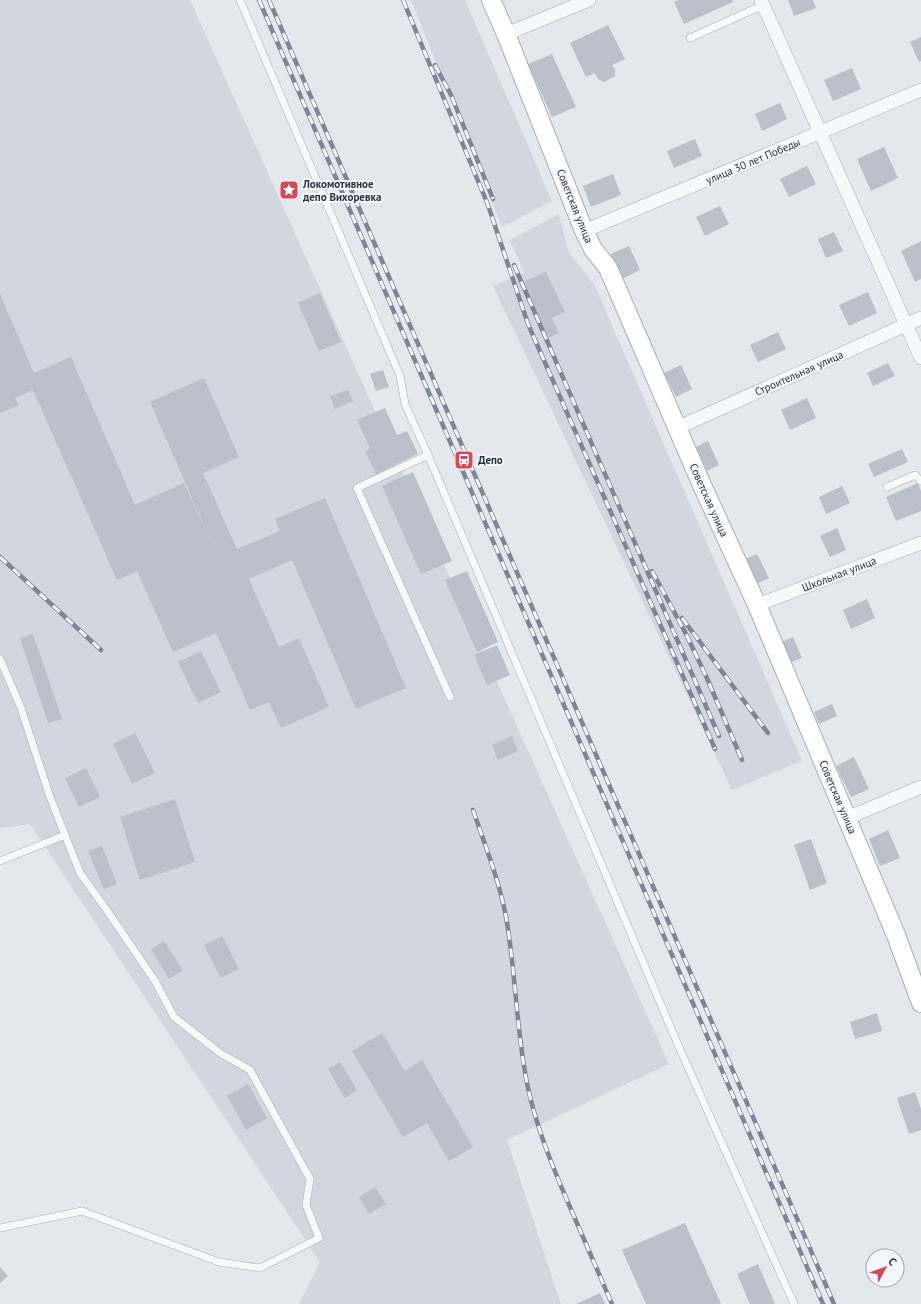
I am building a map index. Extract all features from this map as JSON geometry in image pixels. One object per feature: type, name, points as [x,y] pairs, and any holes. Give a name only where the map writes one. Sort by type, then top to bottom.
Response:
[{"type":"street","name":"Советская улица","points":[[491,0],[506,34],[584,231],[593,249],[608,268],[701,483],[758,605],[896,935],[921,1003]]},
{"type":"street","points":[[506,34],[589,0]]},
{"type":"street","points":[[762,2],[921,358]]},
{"type":"street","name":"улица 30 лет Победы","points":[[584,231],[921,90]]},
{"type":"street","name":"Строительная улица","points":[[677,428],[921,318]]},
{"type":"street","name":"Школьная улица","points":[[758,605],[921,543]]},
{"type":"street","points":[[847,818],[921,787]]},
{"type":"lane","points":[[240,0],[400,376],[405,404],[679,1047],[794,1304]]},
{"type":"lane","points":[[690,38],[762,2]]},
{"type":"lane","points":[[428,455],[357,488],[450,697]]},
{"type":"lane","points":[[887,487],[916,475],[921,480]]},
{"type":"lane","points":[[0,659],[21,708],[50,797],[80,873],[155,981],[174,1017],[220,1052],[250,1070],[310,1179],[306,1205],[319,1238],[260,1268],[219,1262],[82,1211],[0,1228]]},
{"type":"lane","points":[[0,862],[65,835]]},
{"type":"shaded area","name":"Локомотивное депо Вихоревка","points":[[0,0],[190,0],[669,1064],[507,1140],[561,1304],[299,1304],[320,1262],[30,824],[0,828]]},
{"type":"shaded area","points":[[411,0],[465,0],[552,201],[502,227]]},
{"type":"shaded area","points":[[559,214],[569,253],[594,284],[802,761],[732,790],[493,286],[524,273],[510,240]]},
{"type":"building","points":[[678,0],[732,0],[733,2],[684,24],[674,2]]},
{"type":"building","points":[[788,0],[813,0],[816,8],[794,16]]},
{"type":"building","points":[[608,25],[625,59],[612,65],[615,69],[615,76],[604,82],[598,79],[595,73],[586,77],[570,43]]},
{"type":"building","points":[[921,37],[921,61],[919,62],[910,42]]},
{"type":"building","points":[[552,54],[576,107],[552,117],[528,64]]},
{"type":"building","points":[[852,68],[861,89],[833,101],[824,80]]},
{"type":"building","points":[[780,103],[787,119],[762,131],[755,114]]},
{"type":"building","points":[[695,139],[702,156],[674,168],[667,151]]},
{"type":"building","points":[[884,147],[898,178],[871,191],[857,159]]},
{"type":"building","points":[[807,166],[816,184],[789,197],[780,179]]},
{"type":"building","points":[[613,174],[621,195],[591,207],[583,186]]},
{"type":"building","points":[[720,206],[729,224],[705,236],[696,217]]},
{"type":"building","points":[[834,232],[843,251],[826,258],[818,239]]},
{"type":"building","points":[[921,241],[921,279],[915,282],[901,251]]},
{"type":"building","points":[[629,246],[640,270],[622,279],[611,254]]},
{"type":"building","points":[[546,272],[565,312],[552,318],[559,333],[548,338],[523,282]]},
{"type":"building","points":[[868,292],[877,313],[849,326],[839,305]]},
{"type":"building","points":[[320,293],[341,342],[319,351],[298,303]]},
{"type":"building","points":[[0,294],[34,373],[71,357],[135,505],[184,483],[214,549],[150,402],[204,378],[239,457],[203,473],[237,549],[280,531],[275,519],[325,498],[406,688],[356,709],[292,560],[249,579],[279,647],[299,638],[329,707],[281,728],[269,702],[250,710],[216,633],[173,652],[137,571],[117,580],[33,390],[15,398],[19,405],[0,413]]},
{"type":"building","points":[[778,332],[786,349],[758,362],[750,345]]},
{"type":"building","points":[[888,363],[895,376],[873,386],[867,373]]},
{"type":"building","points":[[681,365],[692,389],[676,397],[664,373]]},
{"type":"building","points":[[383,370],[389,387],[376,391],[370,374]]},
{"type":"building","points":[[348,390],[353,401],[335,409],[330,396]]},
{"type":"building","points":[[807,398],[816,418],[790,430],[781,410]]},
{"type":"building","points":[[385,408],[397,435],[407,431],[418,454],[376,474],[365,451],[379,444],[370,448],[357,420]]},
{"type":"building","points":[[708,441],[719,465],[707,471],[696,447]]},
{"type":"building","points":[[902,449],[908,462],[874,477],[868,464]]},
{"type":"building","points":[[413,472],[452,561],[421,574],[382,486]]},
{"type":"building","points":[[918,483],[921,491],[921,511],[896,521],[886,497]]},
{"type":"building","points":[[842,486],[850,503],[826,514],[819,497]]},
{"type":"building","points":[[837,528],[846,550],[830,557],[820,536]]},
{"type":"building","points":[[757,554],[769,578],[756,584],[744,560]]},
{"type":"building","points":[[467,571],[498,642],[477,652],[445,580]]},
{"type":"building","points":[[867,599],[875,618],[851,629],[843,610]]},
{"type":"building","points":[[33,634],[62,719],[48,723],[20,638]]},
{"type":"building","points":[[793,637],[802,658],[790,663],[781,642]]},
{"type":"building","points":[[497,645],[510,675],[487,685],[474,655]]},
{"type":"building","points":[[201,651],[221,692],[198,703],[178,662]]},
{"type":"building","points":[[832,704],[837,716],[819,724],[814,712]]},
{"type":"building","points":[[135,733],[155,773],[132,784],[113,744]]},
{"type":"building","points":[[512,736],[518,751],[498,760],[492,745]]},
{"type":"building","points":[[854,757],[869,789],[851,797],[836,766]]},
{"type":"building","points":[[86,768],[100,797],[79,807],[65,778]]},
{"type":"building","points":[[175,799],[195,862],[140,880],[120,817]]},
{"type":"building","points":[[888,830],[900,858],[880,866],[869,839]]},
{"type":"building","points":[[811,839],[827,883],[810,890],[794,845]]},
{"type":"building","points":[[102,846],[117,884],[104,889],[88,851]]},
{"type":"building","points":[[222,936],[239,969],[221,978],[204,945]]},
{"type":"building","points":[[164,941],[183,970],[169,979],[151,949]]},
{"type":"building","points":[[877,1013],[882,1031],[855,1039],[850,1022]]},
{"type":"building","points":[[382,1033],[405,1071],[422,1060],[473,1147],[449,1161],[427,1123],[403,1137],[352,1051]]},
{"type":"building","points":[[340,1062],[357,1090],[345,1098],[328,1069]]},
{"type":"building","points":[[248,1084],[267,1118],[246,1130],[227,1096]]},
{"type":"building","points":[[915,1092],[921,1109],[921,1130],[909,1134],[897,1098]]},
{"type":"building","points":[[375,1187],[386,1204],[369,1214],[359,1197]]},
{"type":"building","points":[[685,1223],[721,1304],[646,1304],[622,1250]]},
{"type":"building","points":[[758,1264],[775,1304],[750,1304],[737,1274]]},
{"type":"building","points":[[0,1267],[8,1276],[0,1283]]},
{"type":"building","points":[[600,1293],[605,1304],[576,1304]]},
{"type":"railway","points":[[259,0],[823,1304]]},
{"type":"railway","points":[[269,0],[834,1304]]},
{"type":"railway","points":[[403,0],[488,205],[528,324],[715,749]]},
{"type":"railway","points":[[435,65],[451,95],[493,199]]},
{"type":"railway","points":[[514,265],[719,736]]},
{"type":"railway","points":[[0,557],[101,650]]},
{"type":"railway","points":[[652,571],[685,632],[706,676],[742,760]]},
{"type":"railway","points":[[682,618],[768,733]]},
{"type":"railway","points":[[473,810],[496,876],[506,917],[521,1046],[532,1103],[552,1163],[612,1304]]},
{"type":"place","name":"Локомотивное депо Вихоревка","points":[[289,190]]},
{"type":"place","name":"Депо","points":[[464,460]]}]
